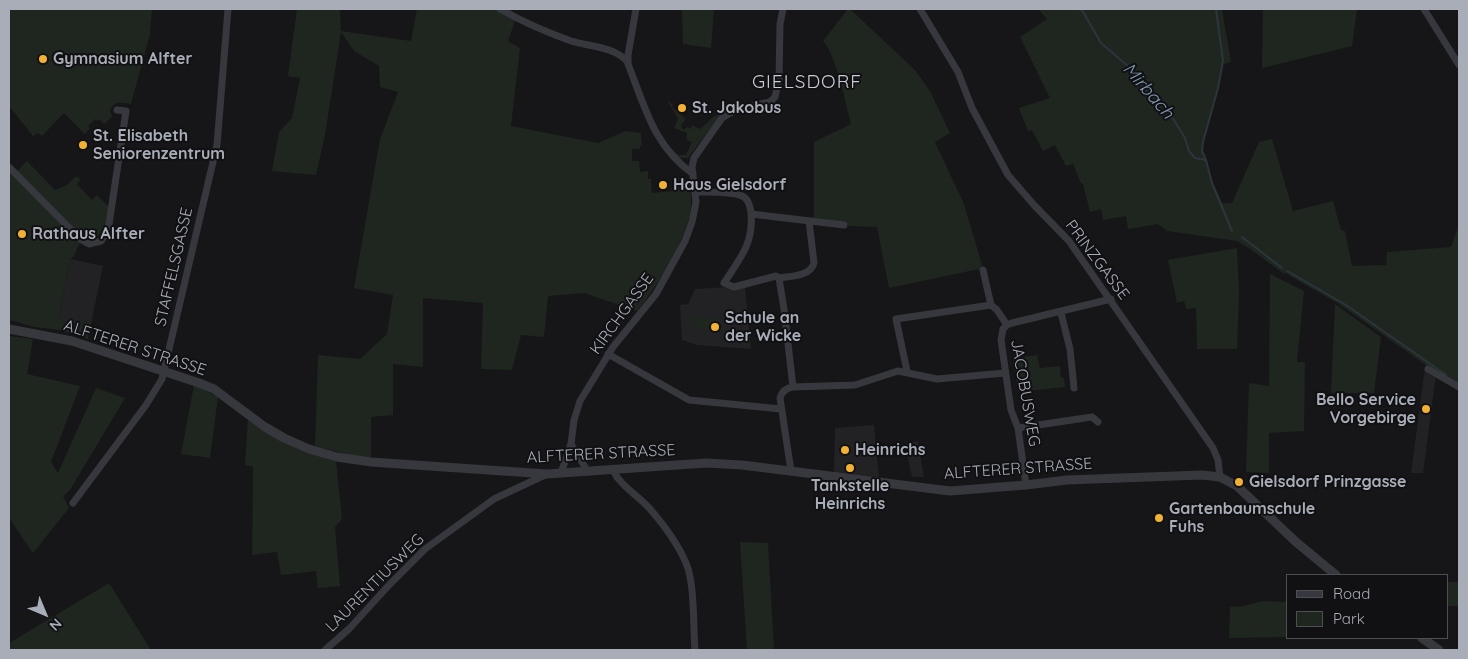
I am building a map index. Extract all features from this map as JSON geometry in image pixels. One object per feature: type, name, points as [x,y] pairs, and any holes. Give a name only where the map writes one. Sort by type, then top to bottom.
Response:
[{"type":"street","name":"STAFFELSGASSE","points":[[73,503],[146,405],[162,379],[217,145],[228,9]]},
{"type":"street","points":[[500,9],[536,28],[574,42],[613,51],[628,62]]},
{"type":"street","points":[[636,9],[628,62],[658,137],[678,163],[693,174]]},
{"type":"street","name":"KIRCHGASSE","points":[[561,473],[571,444],[578,407],[608,354],[651,302],[673,266],[691,227],[695,212],[696,192],[692,165],[694,158],[722,118],[737,109],[770,102],[775,97],[779,80],[780,32],[783,9]]},
{"type":"street","name":"PRINZGASSE","points":[[920,9],[958,72],[972,108],[1008,175],[1034,205],[1069,240],[1111,299],[1213,448],[1220,468],[1220,477]]},
{"type":"street","points":[[1424,9],[1459,65]]},
{"type":"street","points":[[9,167],[80,239],[94,244],[105,238],[108,231],[126,111],[117,110]]},
{"type":"street","points":[[696,192],[741,195],[748,202],[751,214],[749,242],[724,283],[734,287],[776,276],[779,278],[807,272],[813,268],[814,263],[808,221]]},
{"type":"street","points":[[751,214],[844,226]]},
{"type":"street","points":[[983,270],[991,305],[997,310],[1006,325]]},
{"type":"street","points":[[779,278],[794,387]]},
{"type":"street","name":"JACOBUSWEG","points":[[1026,485],[1018,428],[1011,410],[1005,373],[1001,337],[1003,329],[1006,325],[1111,299]]},
{"type":"street","points":[[907,372],[896,319],[991,305]]},
{"type":"street","points":[[1060,312],[1070,350],[1074,388]]},
{"type":"street","name":"ALFTERER STRASSE","points":[[9,329],[72,341],[199,383],[214,390],[264,427],[284,438],[308,449],[337,457],[371,462],[547,474],[706,463],[791,471],[950,492],[1066,480],[1220,477]]},
{"type":"street","points":[[608,354],[689,400],[781,410]]},
{"type":"street","points":[[1428,369],[1459,387]]},
{"type":"street","points":[[791,471],[780,398],[782,392],[790,387],[855,385],[898,370],[925,378],[937,379],[1005,373]]},
{"type":"street","points":[[1018,428],[1092,418],[1098,422]]},
{"type":"street","points":[[571,444],[588,472]]},
{"type":"street","points":[[613,470],[617,478],[650,509],[676,544],[686,563],[692,589],[695,650]]},
{"type":"street","name":"LAURENTIUSWEG","points":[[325,650],[349,630],[389,585],[425,549],[500,494],[547,474]]},
{"type":"street","points":[[1220,477],[1237,486],[1296,542],[1335,574]]},
{"type":"street","points":[[1424,639],[1440,650]]},
{"type":"shaded area","points":[[70,259],[103,266],[92,319],[77,325],[61,321],[59,318]]},
{"type":"shaded area","name":"Schule an der Wicke","points":[[745,287],[751,349],[697,345],[682,340],[680,305],[688,304],[695,289]]},
{"type":"shaded area","points":[[1425,368],[1436,375],[1423,473],[1411,473]]},
{"type":"shaded area","points":[[874,425],[879,477],[834,473],[835,428]]},
{"type":"shaded area","points":[[918,441],[924,477],[912,477],[905,444]]},
{"type":"green space","points":[[9,9],[152,9],[150,34],[131,104],[119,103],[114,105],[110,111],[112,117],[104,124],[99,119],[97,121],[95,119],[88,126],[90,128],[85,134],[64,113],[42,136],[38,133],[33,136],[9,106]]},
{"type":"green space","points":[[297,9],[340,9],[341,31],[411,41],[417,9],[496,9],[515,21],[508,41],[520,48],[511,126],[598,143],[625,131],[641,133],[642,145],[640,149],[632,149],[632,161],[639,161],[640,172],[648,171],[648,179],[651,179],[652,193],[674,191],[673,177],[683,178],[689,182],[690,186],[691,209],[682,238],[653,290],[637,311],[584,293],[548,296],[544,337],[521,335],[512,370],[481,369],[483,303],[423,298],[423,367],[393,364],[393,415],[371,417],[371,458],[315,446],[318,355],[360,359],[387,334],[393,295],[354,288],[380,139],[398,92],[380,87],[379,66],[354,51],[341,32],[325,135],[316,175],[272,171],[279,132],[292,118],[300,78],[288,76]]},
{"type":"green space","points":[[682,9],[714,9],[711,48],[683,44]]},
{"type":"green space","points":[[848,9],[915,70],[930,91],[950,133],[935,142],[964,204],[982,265],[979,269],[889,288],[877,227],[848,226],[847,223],[814,218],[814,142],[851,124],[836,68],[823,41]]},
{"type":"green space","points":[[1038,9],[1222,9],[1231,62],[1222,65],[1202,151],[1208,171],[1222,203],[1232,203],[1259,142],[1272,139],[1293,211],[1333,201],[1341,230],[1345,231],[1352,266],[1386,265],[1387,252],[1451,247],[1459,225],[1459,386],[1339,304],[1284,274],[1237,241],[1167,231],[1158,224],[1128,229],[1126,216],[1103,220],[1101,209],[1090,212],[1083,184],[1073,164],[1066,166],[1055,145],[1043,151],[1032,130],[1028,131],[1019,108],[1050,98],[1020,37],[1047,19]]},
{"type":"green space","points":[[1263,9],[1357,9],[1352,46],[1262,68]]},
{"type":"green space","points":[[667,100],[686,119],[681,125],[683,130],[687,127],[691,129],[692,125],[700,129],[713,117],[722,113],[688,158],[679,158],[671,149],[679,155],[686,155],[692,142],[686,140],[687,133],[674,128],[678,119]]},
{"type":"green space","points":[[27,161],[55,190],[67,185],[77,177],[81,179],[77,184],[92,200],[97,195],[109,207],[105,229],[97,237],[87,238],[81,242],[74,256],[70,259],[59,318],[61,321],[77,325],[92,319],[88,339],[60,330],[35,327],[9,320],[9,171],[13,175]]},
{"type":"green space","points":[[1237,248],[1239,294],[1237,349],[1197,349],[1196,308],[1186,309],[1184,301],[1177,303],[1168,260]]},
{"type":"green space","points":[[1270,274],[1304,291],[1297,362],[1305,362],[1304,431],[1269,433],[1269,473],[1246,472],[1249,383],[1269,386]]},
{"type":"green space","points":[[1335,304],[1381,337],[1374,393],[1331,393]]},
{"type":"green space","points":[[713,317],[713,328],[694,329],[693,318]]},
{"type":"green space","points":[[9,336],[33,339],[27,374],[80,386],[51,462],[58,473],[96,388],[125,398],[70,490],[63,496],[69,508],[33,553],[9,518]]},
{"type":"green space","points":[[1037,355],[1040,368],[1060,366],[1061,378],[1064,378],[1065,387],[1018,392],[1013,359]]},
{"type":"green space","points":[[194,385],[218,397],[210,458],[181,454]]},
{"type":"green space","points":[[248,419],[289,444],[336,460],[342,519],[335,527],[340,586],[318,588],[316,571],[281,575],[277,552],[252,555],[253,467],[245,465]]},
{"type":"green space","points":[[740,542],[768,543],[774,650],[747,650]]},
{"type":"green space","points":[[1448,582],[1459,582],[1459,606],[1448,606]]},
{"type":"green space","points":[[109,583],[151,650],[9,650],[9,643]]},
{"type":"green space","points":[[1262,601],[1286,602],[1286,637],[1229,638],[1230,607],[1244,606]]},
{"type":"waterway","name":"Mirbach","points":[[1079,9],[1082,10],[1101,43],[1128,66],[1145,90],[1162,103],[1185,138],[1189,151],[1195,158],[1206,160],[1212,183],[1232,231]]},
{"type":"waterway","points":[[1206,160],[1202,151],[1203,142],[1218,88],[1223,61],[1216,9]]},
{"type":"waterway","name":"Mirbach","points":[[1242,237],[1282,268]]},
{"type":"waterway","name":"Mirbach","points":[[1287,271],[1346,305],[1446,375]]},
{"type":"place","name":"Gymnasium Alfter","points":[[43,59]]},
{"type":"place","name":"St. Jakobus","points":[[682,108]]},
{"type":"place","name":"St. Elisabeth Seniorenzentrum","points":[[83,145]]},
{"type":"place","name":"Haus Gielsdorf","points":[[663,185]]},
{"type":"place","name":"Rathaus Alfter","points":[[22,234]]},
{"type":"place","name":"Schule an der Wicke","points":[[715,327]]},
{"type":"place","name":"Bello Service Vorgebirge","points":[[1426,409]]},
{"type":"place","name":"Heinrichs","points":[[845,450]]},
{"type":"place","name":"Tankstelle Heinrichs","points":[[850,468]]},
{"type":"place","name":"Gielsdorf Prinzgasse","points":[[1239,482]]},
{"type":"place","name":"Gartenbaumschule Fuhs","points":[[1159,518]]},
{"type":"district","name":"GIELSDORF","points":[[807,82]]}]
